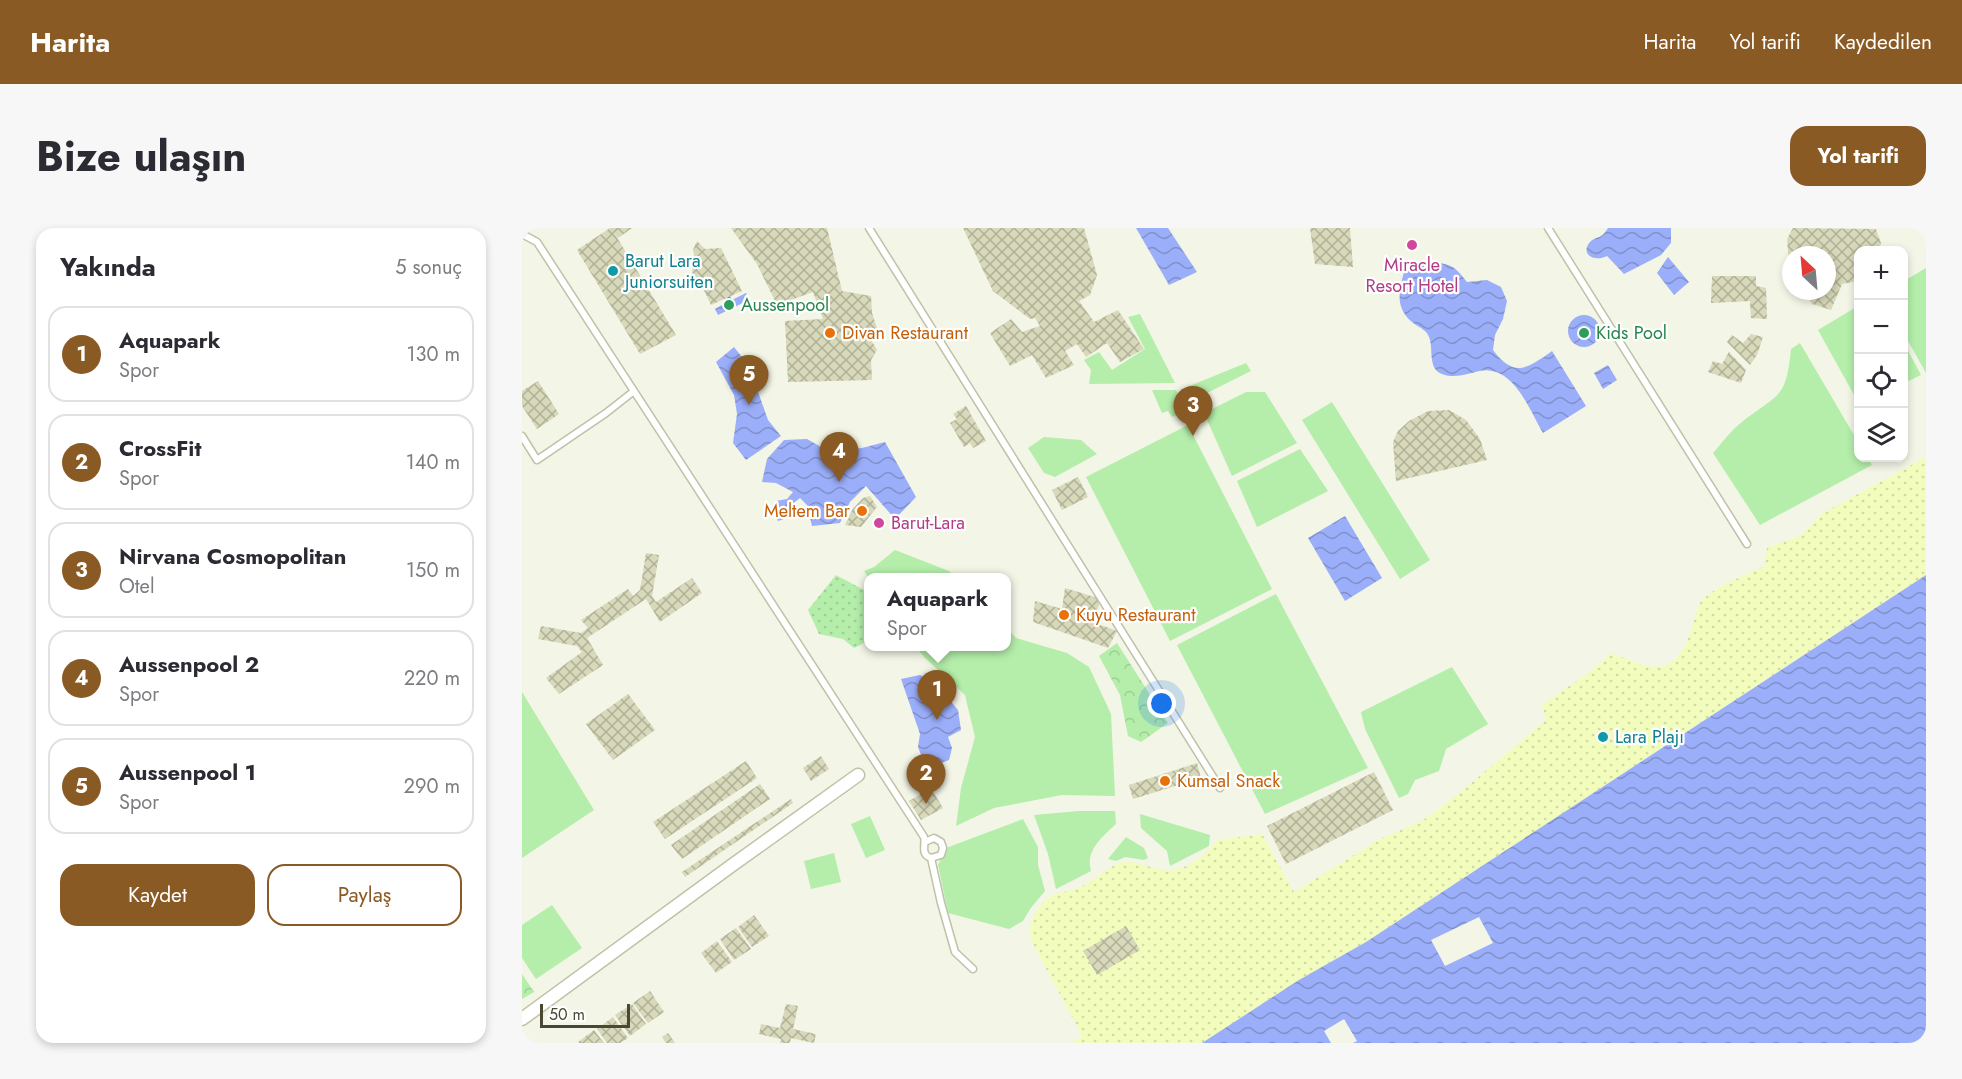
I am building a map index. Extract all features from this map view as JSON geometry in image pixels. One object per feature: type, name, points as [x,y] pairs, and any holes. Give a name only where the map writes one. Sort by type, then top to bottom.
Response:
[{"type":"street","points":[[522,1019],[858,775]]},
{"type":"lane","points":[[869,228],[1220,788]]},
{"type":"lane","points":[[1548,228],[1748,544]]},
{"type":"lane","points":[[522,234],[537,242],[924,837],[924,852],[931,858],[955,952],[973,969]]},
{"type":"lane","points":[[522,436],[537,460],[634,391]]},
{"type":"lane","points":[[925,842],[934,838],[943,845],[941,855],[931,858]]},
{"type":"green space","points":[[1926,268],[1926,373],[1908,341],[1908,279]]},
{"type":"green space","points":[[1854,308],[1854,395],[1818,330]]},
{"type":"green space","points":[[1140,314],[1175,383],[1089,384],[1091,370],[1084,360],[1099,352],[1112,370],[1145,349],[1128,317]]},
{"type":"green space","points":[[1800,343],[1854,435],[1854,462],[1870,462],[1872,465],[1760,525],[1713,453],[1738,425],[1778,394],[1786,378],[1791,349]]},
{"type":"green space","points":[[1908,351],[1921,375],[1908,381]]},
{"type":"green space","points":[[1246,363],[1251,371],[1193,400],[1187,387]]},
{"type":"green space","points":[[1152,390],[1176,390],[1184,404],[1181,413],[1172,417],[1168,411],[1162,413]]},
{"type":"green space","points":[[1246,392],[1265,392],[1297,443],[1232,476],[1204,413]]},
{"type":"green space","points":[[1332,402],[1430,560],[1400,579],[1302,420]]},
{"type":"green space","points":[[1188,425],[1272,589],[1170,641],[1086,477]]},
{"type":"green space","points":[[1044,437],[1081,440],[1097,454],[1055,477],[1044,473],[1028,448]]},
{"type":"green space","points":[[1300,449],[1328,491],[1257,527],[1237,481]]},
{"type":"green space","points":[[895,550],[951,573],[865,573],[864,571],[874,567]]},
{"type":"green space","points":[[836,575],[864,590],[864,643],[854,648],[843,639],[819,634],[808,610]]},
{"type":"green space","points":[[1276,594],[1368,768],[1265,814],[1177,645]]},
{"type":"green space","points":[[1011,632],[1016,638],[1067,653],[1089,667],[1111,714],[1115,796],[1062,795],[994,808],[956,826],[961,788],[975,737],[965,695],[919,651],[1011,651]]},
{"type":"green space","points":[[1117,643],[1168,723],[1141,742],[1128,736],[1120,695],[1099,656]]},
{"type":"green space","points":[[1452,667],[1488,724],[1446,749],[1439,771],[1415,780],[1408,794],[1399,798],[1365,729],[1361,712]]},
{"type":"green space","points":[[522,692],[594,810],[522,858]]},
{"type":"green space","points":[[1115,811],[1116,824],[1096,845],[1090,857],[1091,871],[1056,889],[1048,854],[1034,815]]},
{"type":"green space","points":[[1140,814],[1210,835],[1209,846],[1170,866],[1167,851],[1141,828]]},
{"type":"green space","points":[[870,816],[885,850],[866,858],[851,824]]},
{"type":"green space","points":[[1023,819],[1038,847],[1038,865],[1045,891],[1023,921],[1009,929],[948,913],[938,865],[946,848]]},
{"type":"green space","points":[[1126,837],[1144,848],[1148,858],[1144,860],[1125,857],[1116,861],[1108,859]]},
{"type":"green space","points":[[834,853],[841,882],[811,889],[804,861]]},
{"type":"green space","points":[[552,905],[582,948],[536,979],[522,958],[522,925]]},
{"type":"green space","points":[[522,974],[534,992],[522,999]]},
{"type":"sand","name":"Lara Plajı","points":[[1926,457],[1926,575],[1366,942],[1299,980],[1202,1043],[1073,1043],[1082,1036],[1031,940],[1032,921],[1038,908],[1048,898],[1081,887],[1111,867],[1122,863],[1128,862],[1171,870],[1195,861],[1218,840],[1262,834],[1294,892],[1380,839],[1422,821],[1456,796],[1546,720],[1542,705],[1612,653],[1648,666],[1667,665],[1683,649],[1698,606],[1705,597],[1765,566],[1767,548],[1802,535],[1821,514]]},
{"type":"water","points":[[1136,228],[1168,228],[1197,272],[1169,285]]},
{"type":"water","points":[[1608,228],[1671,228],[1671,243],[1661,255],[1624,274],[1607,256],[1593,258],[1587,253],[1587,246],[1590,242],[1603,235]]},
{"type":"water","points":[[1668,257],[1689,282],[1674,295],[1657,273]]},
{"type":"water","points":[[1431,262],[1452,267],[1467,282],[1487,280],[1501,287],[1507,301],[1503,319],[1495,335],[1493,350],[1508,364],[1521,368],[1552,351],[1586,406],[1543,433],[1526,401],[1510,381],[1501,374],[1479,371],[1452,376],[1437,371],[1433,363],[1428,335],[1404,313],[1400,301],[1400,287],[1404,272],[1412,267]]},
{"type":"water","name":"Aussenpool","points":[[746,293],[749,300],[718,315],[715,309],[727,302],[725,299],[730,296],[732,300]]},
{"type":"water","name":"Kids Pool","points":[[1584,315],[1595,320],[1600,331],[1595,342],[1584,347],[1573,342],[1568,331],[1573,320]]},
{"type":"water","points":[[734,347],[749,366],[768,420],[781,436],[746,460],[733,443],[737,414],[734,395],[716,362]]},
{"type":"water","points":[[1608,365],[1617,380],[1603,389],[1594,373]]},
{"type":"water","points":[[807,439],[828,451],[862,448],[885,442],[916,497],[895,519],[866,486],[850,502],[840,523],[812,526],[807,505],[800,498],[791,505],[790,517],[778,521],[770,510],[776,501],[787,499],[793,492],[776,483],[762,482],[767,459],[784,440]]},
{"type":"water","points":[[1345,516],[1382,578],[1345,601],[1308,538]]},
{"type":"water","points":[[1926,575],[1926,1043],[1202,1043],[1299,980],[1366,942]]},
{"type":"water","points":[[920,675],[931,680],[935,699],[948,698],[958,710],[961,730],[948,737],[952,748],[949,760],[934,766],[923,760],[918,747],[920,734],[901,679]]},
{"type":"pier","points":[[1479,917],[1493,943],[1445,966],[1431,940]]},
{"type":"pier","points":[[1344,1019],[1357,1041],[1331,1043],[1324,1031]]},
{"type":"building","name":"Barut Lara Juniorsuiten","points":[[610,228],[632,228],[618,238],[613,231],[676,335],[640,354],[577,250]]},
{"type":"building","points":[[731,228],[827,228],[842,291],[871,296],[872,313],[877,328],[870,338],[877,350],[871,360],[872,380],[788,382],[785,321],[823,319],[813,292],[777,305],[757,264]]},
{"type":"building","points":[[963,228],[1084,228],[1097,275],[1090,295],[1079,301],[1094,322],[1118,310],[1144,349],[1120,362],[1107,343],[1086,357],[1077,344],[1065,351],[1074,365],[1046,378],[1032,355],[1010,366],[990,333],[1011,319],[1022,332],[1040,326],[1035,318],[1030,319],[993,291]]},
{"type":"building","points":[[1310,228],[1350,228],[1353,267],[1315,264]]},
{"type":"building","points":[[1793,228],[1876,229],[1881,243],[1880,246],[1854,246],[1854,282],[1842,284],[1836,298],[1836,246],[1788,246],[1787,239]]},
{"type":"building","points":[[697,241],[705,249],[721,248],[742,291],[711,305],[701,284],[693,277],[692,268],[696,262],[693,250]]},
{"type":"building","points":[[1712,276],[1756,276],[1756,286],[1766,288],[1767,319],[1751,318],[1750,301],[1711,303]]},
{"type":"building","points":[[1810,300],[1835,300],[1831,310],[1812,304]]},
{"type":"building","points":[[1751,334],[1763,337],[1757,355],[1750,365],[1727,342],[1732,335],[1743,343]]},
{"type":"building","points":[[1729,352],[1746,370],[1741,383],[1708,372],[1713,361],[1722,364]]},
{"type":"building","points":[[538,381],[559,414],[537,429],[522,406],[522,391]]},
{"type":"building","points":[[966,406],[986,441],[973,448],[970,443],[964,447],[950,423],[957,419],[953,414]]},
{"type":"building","points":[[1449,410],[1466,420],[1480,439],[1487,460],[1396,481],[1393,442],[1398,431],[1409,421],[1428,411]]},
{"type":"building","points":[[1078,477],[1088,497],[1062,510],[1052,490]]},
{"type":"building","points":[[870,496],[877,507],[861,527],[845,525],[852,510],[863,498]]},
{"type":"building","points":[[646,553],[659,555],[652,596],[656,602],[692,578],[702,593],[660,622],[646,599],[587,638],[603,665],[559,694],[546,678],[582,652],[577,646],[538,639],[541,626],[581,633],[588,628],[581,620],[628,589],[633,596],[640,590]]},
{"type":"building","name":"Kuyu Restaurant","points":[[1065,588],[1101,599],[1093,622],[1117,631],[1108,648],[1033,622],[1035,601],[1062,609]]},
{"type":"building","points":[[628,694],[655,730],[613,760],[586,724]]},
{"type":"building","points":[[821,756],[829,769],[811,781],[803,768]]},
{"type":"building","points":[[746,761],[757,778],[665,839],[653,822]]},
{"type":"building","name":"Kumsal Snack","points":[[1197,763],[1201,778],[1133,799],[1129,785]]},
{"type":"building","points":[[1374,772],[1393,810],[1286,864],[1267,826]]},
{"type":"building","points":[[760,784],[770,799],[682,859],[671,845]]},
{"type":"building","points":[[931,788],[943,808],[921,820],[909,801]]},
{"type":"building","points":[[791,799],[793,803],[685,877],[682,872]]},
{"type":"building","points":[[754,915],[769,936],[752,947],[738,927]]},
{"type":"building","points":[[1126,926],[1140,950],[1097,975],[1083,951]]},
{"type":"building","points":[[736,928],[751,949],[734,960],[720,939]]},
{"type":"building","points":[[717,941],[732,962],[716,973],[701,953]]},
{"type":"building","points":[[650,991],[664,1012],[648,1023],[633,1003]]},
{"type":"building","points":[[632,1004],[646,1024],[630,1036],[615,1015]]},
{"type":"building","points":[[786,1004],[798,1006],[793,1029],[816,1034],[814,1043],[791,1038],[790,1043],[780,1043],[781,1039],[759,1034],[761,1024],[780,1028]]},
{"type":"building","points":[[613,1017],[628,1038],[620,1043],[607,1043],[597,1029]]},
{"type":"building","points":[[594,1030],[604,1043],[578,1042]]},
{"type":"building","points":[[668,1033],[675,1043],[666,1043],[662,1037]]},
{"type":"place","name":"Miracle Resort Hotel","points":[[1412,245]]},
{"type":"place","name":"Barut Lara Juniorsuiten","points":[[613,271]]},
{"type":"place","name":"Aussenpool","points":[[729,305]]},
{"type":"place","name":"Divan Restaurant","points":[[830,333]]},
{"type":"place","name":"Kids Pool","points":[[1584,333]]},
{"type":"place","name":"Aussenpool 1","points":[[749,405]]},
{"type":"place","name":"Nirvana Cosmopolitan","points":[[1193,436]]},
{"type":"place","name":"Aussenpool 2","points":[[839,482]]},
{"type":"place","name":"Meltem Bar","points":[[862,511]]},
{"type":"place","name":"Barut-Lara","points":[[879,523]]},
{"type":"place","name":"Kuyu Restaurant","points":[[1064,615]]},
{"type":"place","name":"Aquapark","points":[[937,720]]},
{"type":"place","name":"Lara Plajı","points":[[1603,737]]},
{"type":"place","name":"Kumsal Snack","points":[[1165,781]]},
{"type":"place","name":"CrossFit","points":[[926,804]]}]
